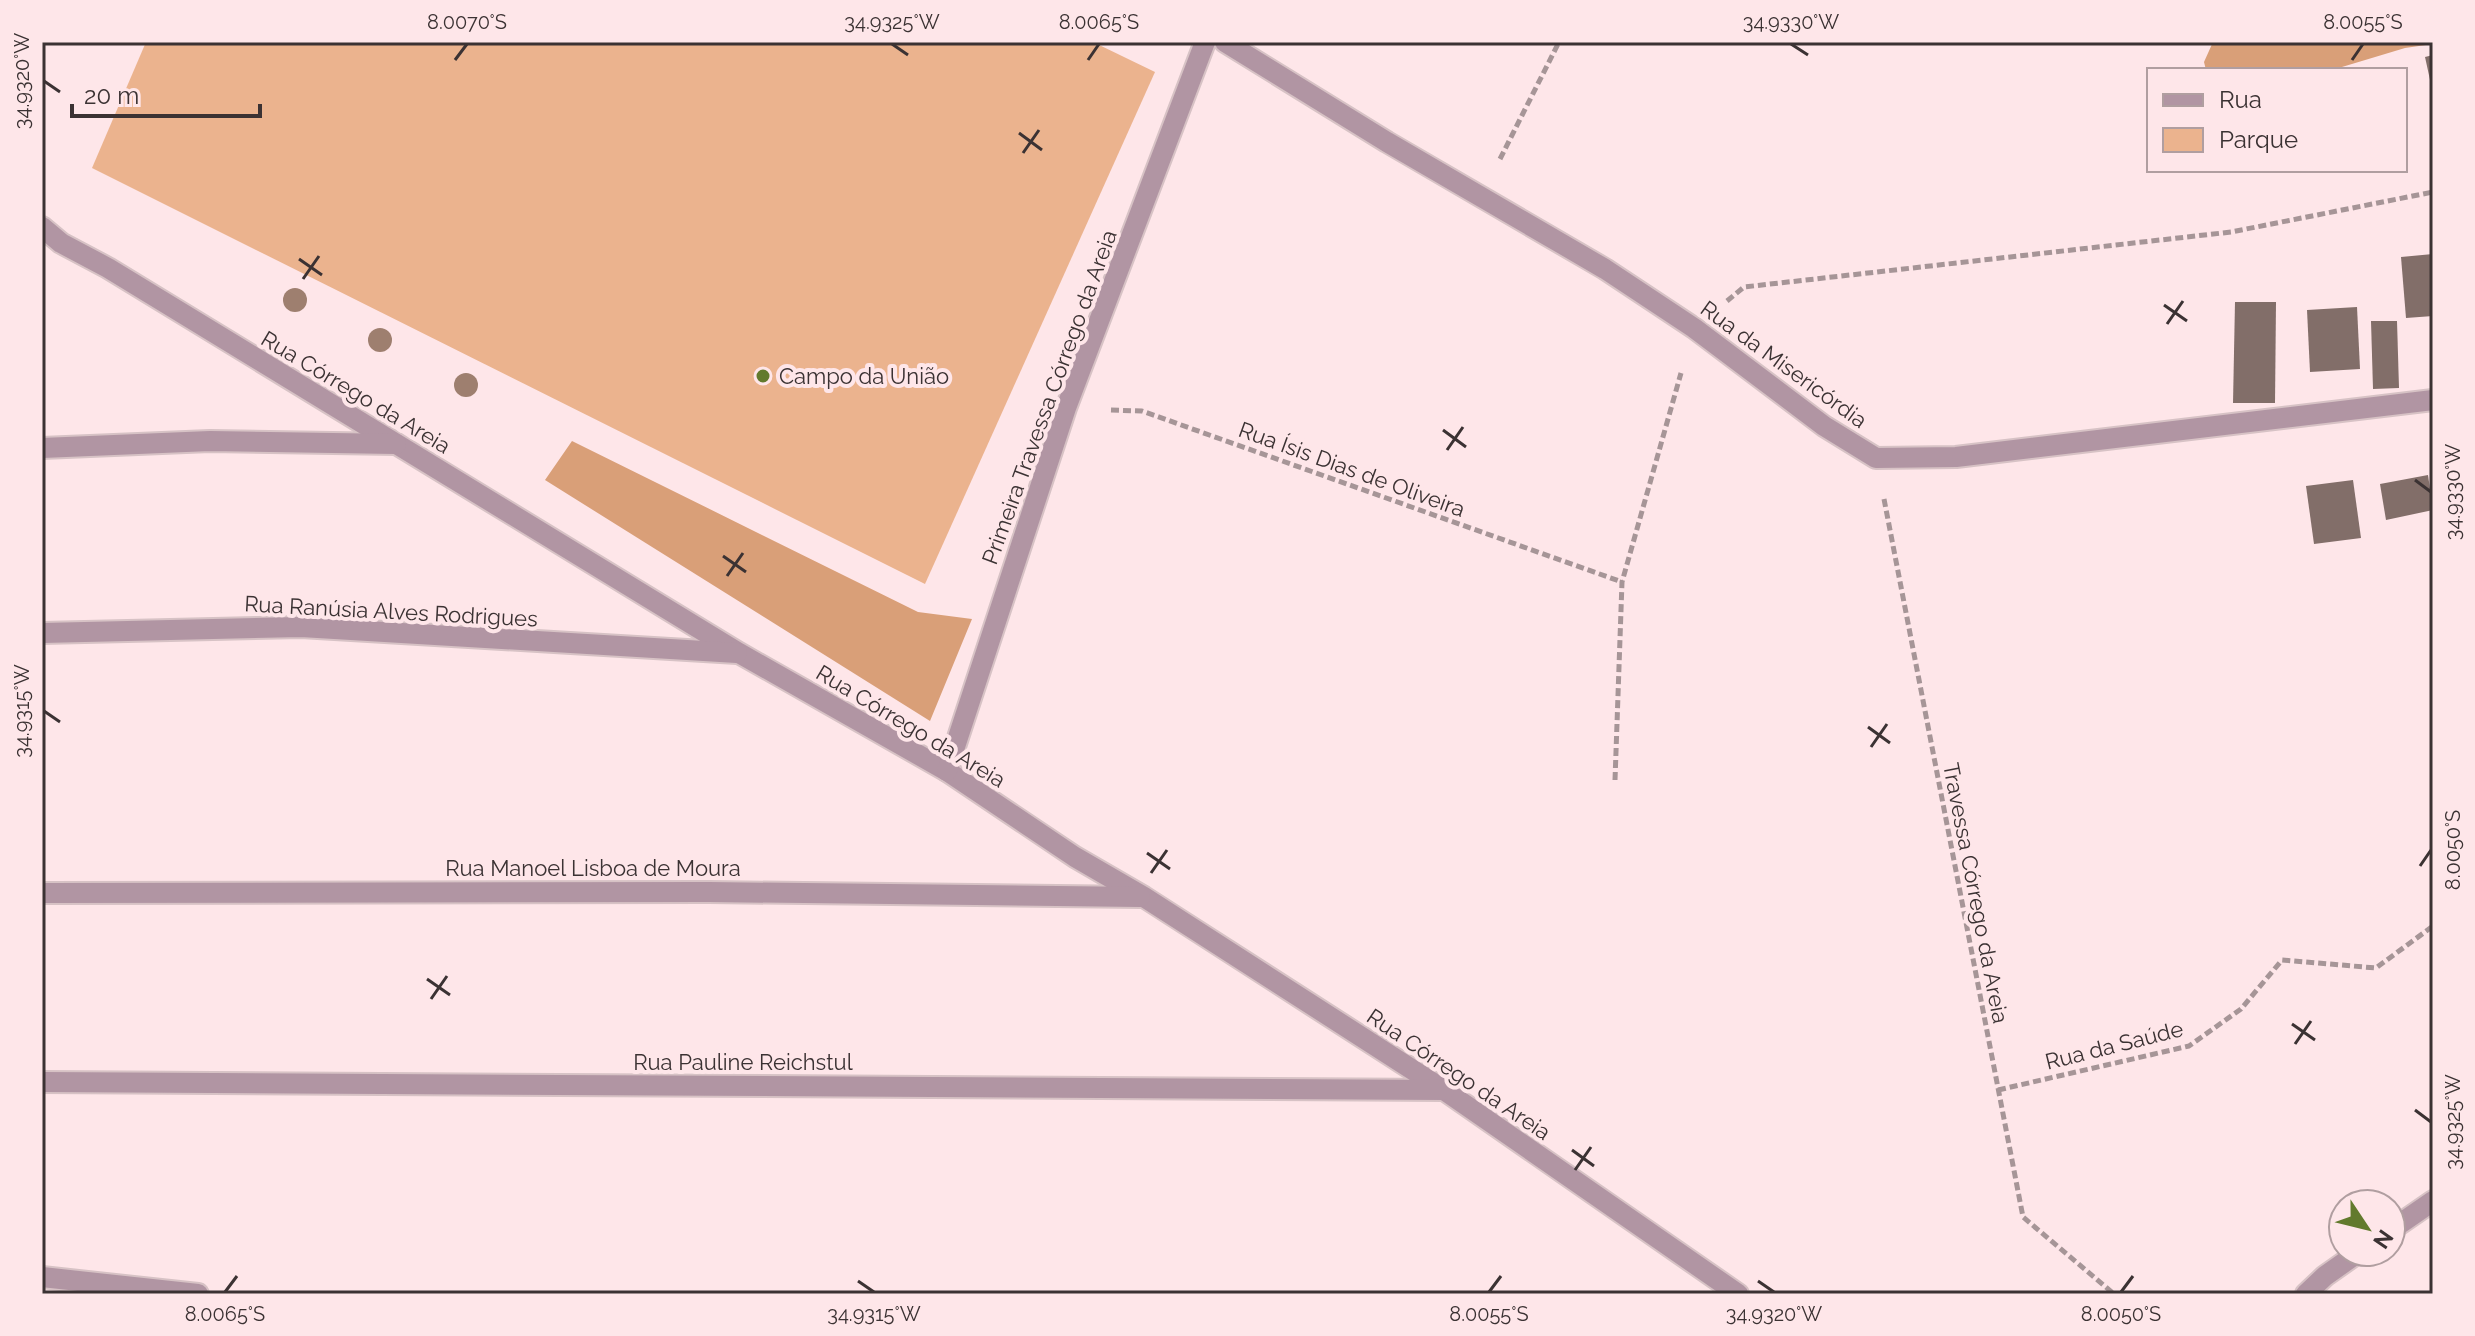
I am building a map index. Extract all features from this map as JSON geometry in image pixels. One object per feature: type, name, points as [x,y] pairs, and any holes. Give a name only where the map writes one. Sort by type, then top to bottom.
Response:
[{"type":"street","name":"Primeira Travessa Córrego da Areia","points":[[947,771],[1066,408],[1205,42]]},
{"type":"street","name":"Rua da Misericórdia","points":[[1225,42],[1605,269],[1694,328],[1824,426],[1876,458],[1956,457],[2433,400]]},
{"type":"street","name":"Rua Córrego da Areia","points":[[42,227],[52,242],[108,268],[739,653],[947,771],[1075,857],[1144,897],[1444,1090],[1738,1294]]},
{"type":"street","points":[[42,448],[210,441],[396,444]]},
{"type":"street","name":"Rua Ranúsia Alves Rodrigues","points":[[42,633],[301,627],[739,653]]},
{"type":"street","name":"Rua Manoel Lisboa de Moura","points":[[42,893],[709,892],[1144,897]]},
{"type":"street","name":"Rua Pauline Reichstul","points":[[42,1082],[1444,1090]]},
{"type":"street","points":[[2407,1219],[2433,1201]]},
{"type":"street","points":[[2306,1294],[2336,1268]]},
{"type":"street","points":[[42,1277],[198,1294]]},
{"type":"path","points":[[1482,196],[1559,42]]},
{"type":"path","points":[[1615,780],[1622,582],[1694,328],[1744,287],[2231,232],[2433,192]]},
{"type":"path","name":"Rua Ísis Dias de Oliveira","points":[[1066,408],[1142,411],[1622,582]]},
{"type":"path","name":"Travessa Córrego da Areia","points":[[1876,458],[2023,1217],[2114,1294]]},
{"type":"path","name":"Rua da Saúde","points":[[1998,1090],[2189,1046],[2241,1009],[2282,960],[2376,968],[2433,926]]},
{"type":"green space","name":"Campo da União","points":[[146,42],[1093,42],[1155,72],[925,584],[92,168]]},
{"type":"shaded area","points":[[2213,42],[2433,42],[2339,68],[2206,68],[2204,62]]},
{"type":"shaded area","points":[[572,441],[918,612],[972,619],[930,721],[545,480]]},
{"type":"building","points":[[2433,55],[2433,88],[2432,89],[2425,57]]},
{"type":"building","points":[[2433,254],[2433,316],[2406,318],[2401,257]]},
{"type":"building","points":[[2235,302],[2276,302],[2275,403],[2233,403]]},
{"type":"building","points":[[2357,307],[2360,369],[2310,372],[2307,310]]},
{"type":"building","points":[[2371,321],[2397,321],[2399,388],[2373,389]]},
{"type":"building","points":[[2428,475],[2433,510],[2386,520],[2380,484]]},
{"type":"building","points":[[2353,480],[2361,538],[2314,544],[2306,486]]},
{"type":"place","name":"Campo da União","points":[[763,376]]}]
